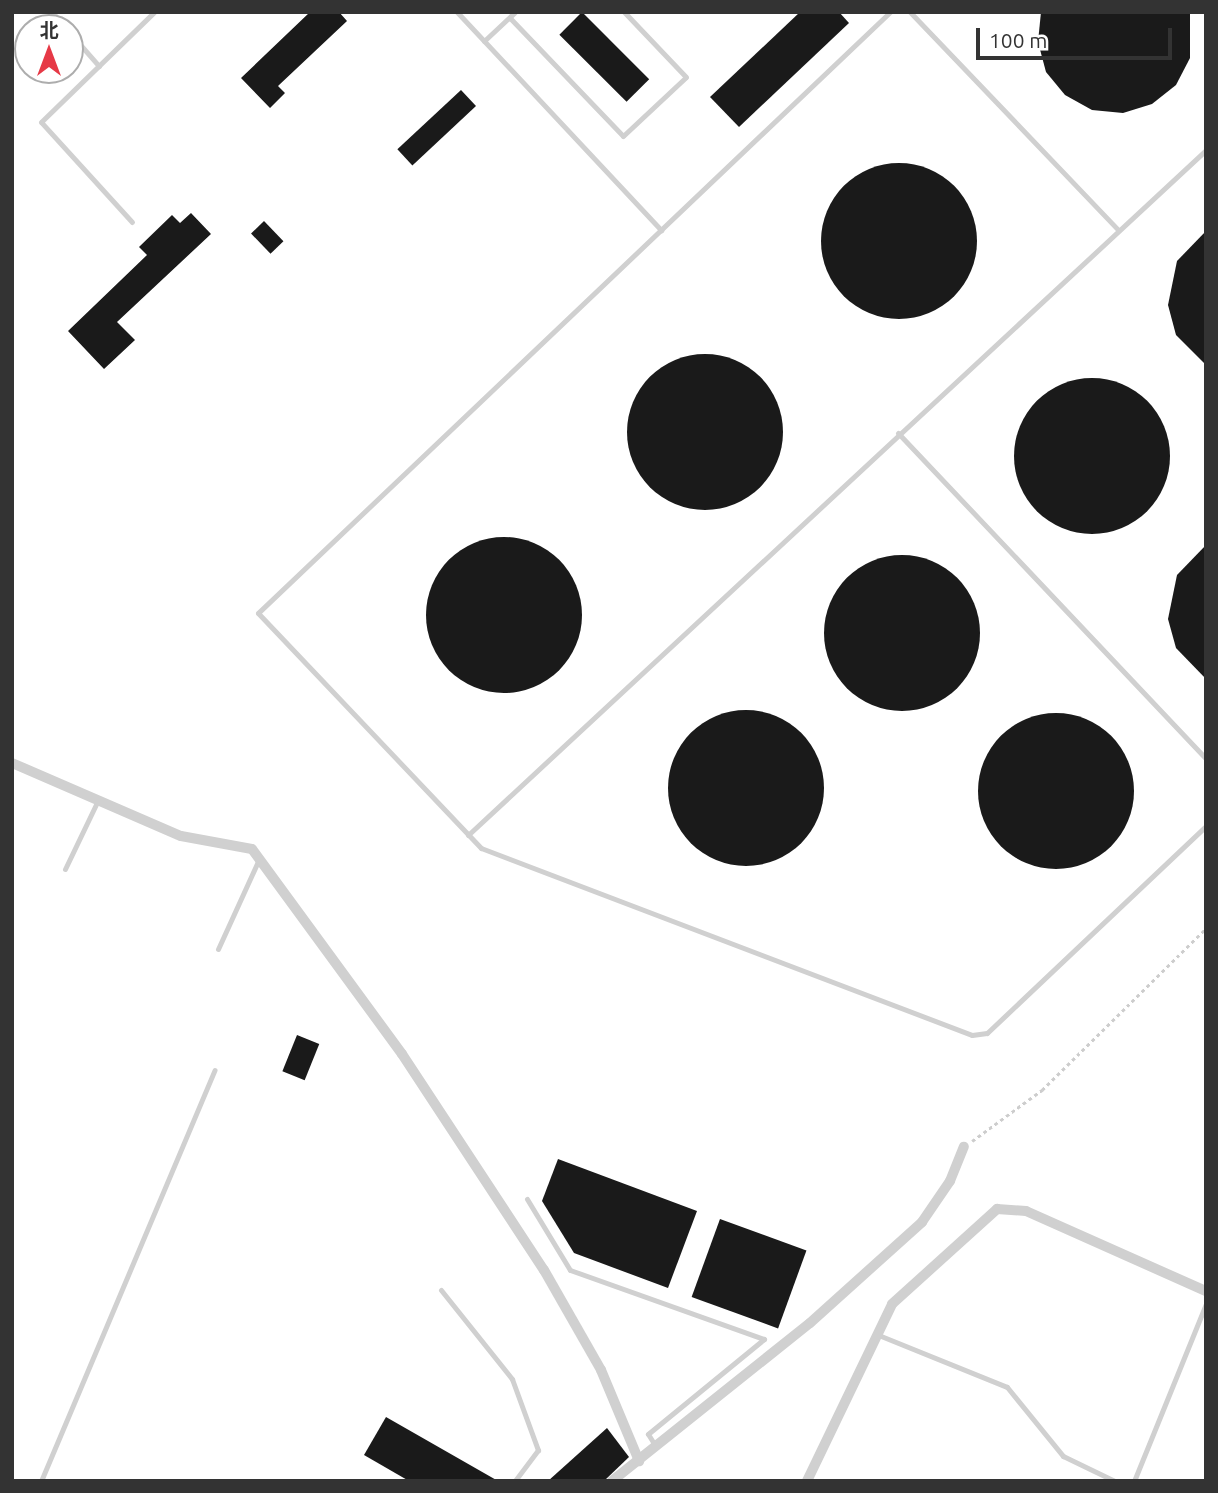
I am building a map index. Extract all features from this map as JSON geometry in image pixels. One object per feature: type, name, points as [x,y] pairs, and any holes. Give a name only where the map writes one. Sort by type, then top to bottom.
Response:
[{"type":"street","points":[[12,762],[181,836],[252,849],[402,1054],[544,1270],[601,1370],[639,1461]]},
{"type":"street","points":[[612,1481],[657,1448],[810,1323],[922,1222],[950,1181],[964,1147]]},
{"type":"street","points":[[810,1480],[876,1334],[904,1289],[997,1209],[1026,1211],[1206,1291]]},
{"type":"lane","points":[[132,222],[41,122],[154,12]]},
{"type":"lane","points":[[457,12],[661,230]]},
{"type":"lane","points":[[484,41],[515,12]]},
{"type":"lane","points":[[510,18],[623,136],[686,77],[624,12]]},
{"type":"lane","points":[[890,12],[258,613],[481,848],[972,1035],[987,1033],[1206,827]]},
{"type":"lane","points":[[910,12],[1118,230]]},
{"type":"lane","points":[[84,49],[99,66]]},
{"type":"lane","points":[[468,835],[898,433],[1206,150]]},
{"type":"lane","points":[[898,433],[1206,759]]},
{"type":"lane","points":[[65,869],[98,800]]},
{"type":"lane","points":[[218,949],[259,859]]},
{"type":"lane","points":[[41,1481],[215,1069]]},
{"type":"lane","points":[[527,1199],[570,1270],[765,1339],[648,1434],[657,1448]]},
{"type":"lane","points":[[441,1290],[512,1379],[538,1450],[515,1481]]},
{"type":"lane","points":[[1134,1481],[1206,1304]]},
{"type":"lane","points":[[876,1334],[1007,1387],[1063,1456],[1115,1481]]},
{"type":"path","points":[[964,1147],[1042,1090],[1206,928]]},
{"type":"building","points":[[310,12],[339,12],[347,21],[278,86],[285,93],[270,108],[241,78]]},
{"type":"building","points":[[582,12],[649,79],[627,102],[559,35]]},
{"type":"building","points":[[800,12],[839,12],[849,23],[739,127],[710,97]]},
{"type":"building","points":[[1041,12],[1190,12],[1190,58],[1176,85],[1152,104],[1123,113],[1092,110],[1065,95],[1046,72],[1038,42]]},
{"type":"building","points":[[461,90],[476,106],[412,165],[397,149]]},
{"type":"building","points":[[899,163],[929,169],[954,186],[971,211],[977,241],[971,271],[954,296],[929,313],[899,319],[869,313],[844,296],[827,271],[821,241],[827,211],[844,186],[869,169]]},
{"type":"building","points":[[191,213],[211,234],[117,322],[135,340],[104,369],[68,331],[147,255],[139,247],[172,215],[180,223]]},
{"type":"building","points":[[264,221],[283,241],[271,254],[251,234]]},
{"type":"building","points":[[1206,231],[1206,365],[1176,335],[1168,305],[1177,261]]},
{"type":"building","points":[[705,354],[735,360],[760,377],[777,402],[783,432],[777,462],[760,487],[735,504],[705,510],[675,504],[650,487],[633,462],[627,432],[633,402],[650,377],[675,360]]},
{"type":"building","points":[[1092,378],[1122,384],[1147,401],[1164,426],[1170,456],[1164,486],[1147,511],[1122,528],[1092,534],[1062,528],[1037,511],[1020,486],[1014,456],[1020,426],[1037,401],[1062,384]]},
{"type":"building","points":[[504,537],[534,543],[559,560],[576,585],[582,615],[576,645],[559,670],[534,687],[504,693],[474,687],[449,670],[432,645],[426,615],[432,585],[449,560],[474,543]]},
{"type":"building","points":[[1206,545],[1206,679],[1176,648],[1168,619],[1177,575]]},
{"type":"building","points":[[902,555],[932,561],[957,578],[974,603],[980,633],[974,663],[957,688],[932,705],[902,711],[872,705],[847,688],[830,663],[824,633],[830,603],[847,578],[872,561]]},
{"type":"building","points":[[746,710],[776,716],[801,733],[818,758],[824,788],[818,818],[801,843],[776,860],[746,866],[716,860],[691,843],[674,818],[668,788],[674,758],[691,733],[716,716]]},
{"type":"building","points":[[1056,713],[1086,719],[1111,736],[1128,761],[1134,791],[1128,821],[1111,846],[1086,863],[1056,869],[1026,863],[1001,846],[984,821],[978,791],[984,761],[1001,736],[1026,719]]},
{"type":"building","points":[[297,1035],[319,1044],[305,1080],[282,1071]]},
{"type":"building","points":[[558,1159],[697,1211],[668,1288],[574,1253],[542,1201]]},
{"type":"building","points":[[720,1219],[806,1250],[778,1328],[692,1297]]},
{"type":"building","points":[[386,1417],[498,1481],[409,1481],[364,1455]]},
{"type":"building","points":[[607,1428],[629,1457],[604,1481],[548,1481]]}]
